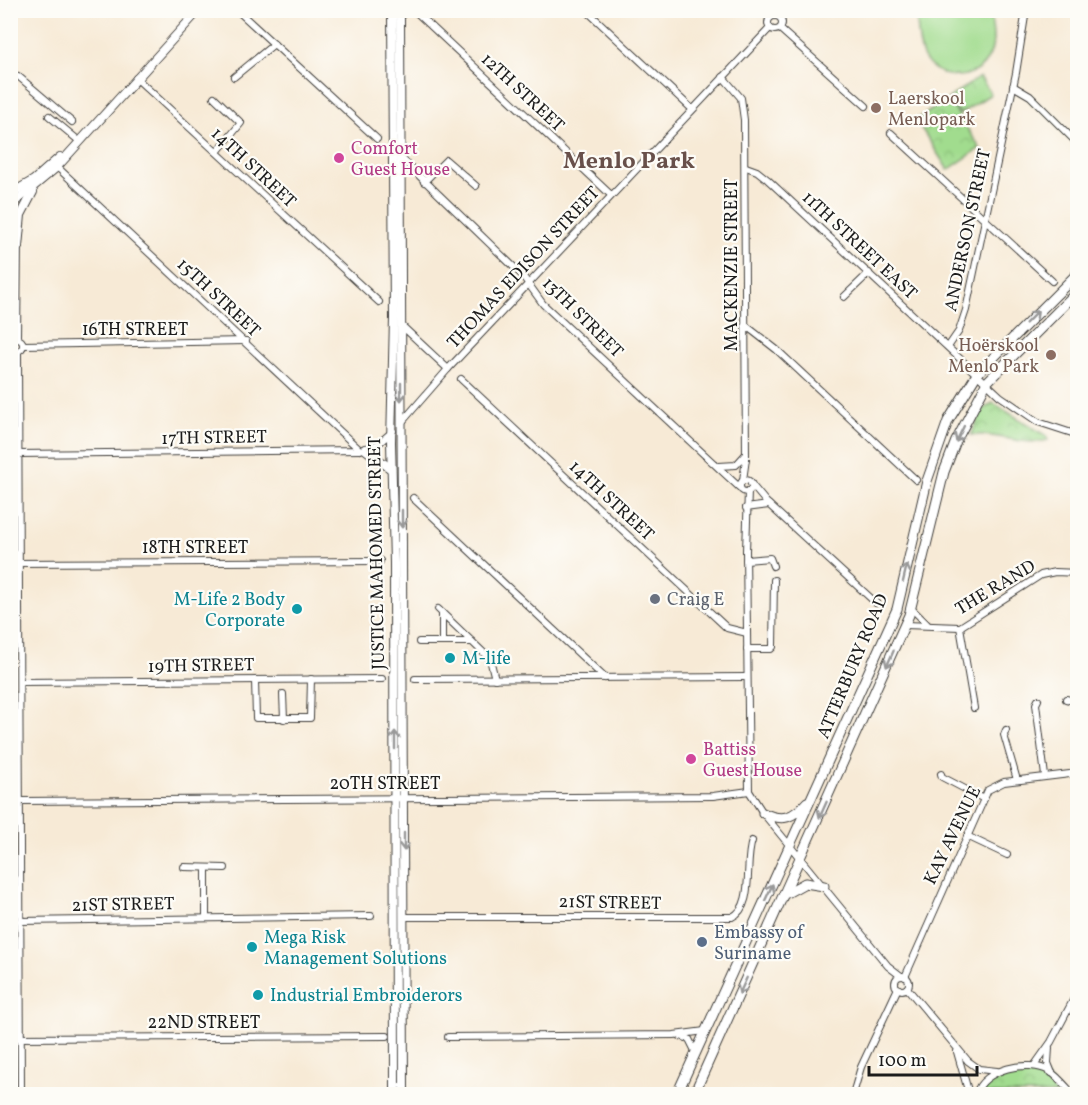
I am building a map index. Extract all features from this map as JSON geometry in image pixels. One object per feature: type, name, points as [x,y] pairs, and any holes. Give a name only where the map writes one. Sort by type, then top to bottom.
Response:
[{"type":"main road","points":[[18,247],[23,208],[38,184],[199,10]]},
{"type":"main road","name":"JUSTICE MAHOMED STREET","points":[[392,10],[394,318],[391,432],[404,917],[404,1095]]},
{"type":"main road","name":"JUSTICE MAHOMED STREET","points":[[396,1095],[400,798],[400,10]]},
{"type":"main road","points":[[10,195],[55,165]]},
{"type":"main road","points":[[10,206],[38,184]]},
{"type":"main road","name":"ATTERBURY ROAD","points":[[677,1095],[897,609],[936,450],[948,421],[977,374],[1077,273]]},
{"type":"main road","name":"ATTERBURY ROAD","points":[[694,1095],[905,625],[945,472],[956,441],[987,382],[1077,291]]},
{"type":"main road","points":[[363,450],[392,469]]},
{"type":"main road","points":[[763,813],[774,818],[790,818],[801,808],[819,782]]},
{"type":"main road","points":[[785,895],[801,884],[824,886]]},
{"type":"street","points":[[237,10],[377,139]]},
{"type":"street","name":"12TH STREET","points":[[414,10],[611,195]]},
{"type":"street","points":[[586,10],[692,109]]},
{"type":"street","points":[[762,10],[770,18]]},
{"type":"street","points":[[780,29],[781,18],[787,10]]},
{"type":"street","name":"ANDERSON STREET","points":[[948,347],[959,331],[965,315],[1013,87],[1026,10]]},
{"type":"street","points":[[770,18],[777,16],[781,18]]},
{"type":"street","points":[[770,18],[768,24],[771,28],[780,29],[866,106]]},
{"type":"street","name":"THOMAS EDISON STREET","points":[[401,424],[448,369],[771,28]]},
{"type":"street","points":[[234,78],[274,44]]},
{"type":"street","points":[[18,76],[72,122]]},
{"type":"street","name":"MACKENZIE STREET","points":[[723,77],[736,91],[742,102],[746,167],[746,560],[749,791]]},
{"type":"street","name":"14TH STREET","points":[[136,78],[379,302]]},
{"type":"street","points":[[1013,87],[1030,96],[1077,144]]},
{"type":"street","points":[[214,97],[241,125],[217,153]]},
{"type":"street","points":[[60,111],[51,118],[77,141]]},
{"type":"street","points":[[891,133],[1052,281]]},
{"type":"street","name":"13TH STREET","points":[[400,157],[529,285],[543,304],[720,468],[768,503],[876,603]]},
{"type":"street","points":[[424,182],[447,160],[476,186]]},
{"type":"street","name":"15TH STREET","points":[[55,165],[363,450]]},
{"type":"street","name":"11TH STREET EAST","points":[[746,167],[757,171],[767,179],[1000,396],[1035,420],[1077,435]]},
{"type":"street","points":[[10,217],[18,247],[18,339],[23,345],[18,352],[21,1095]]},
{"type":"street","points":[[844,297],[869,273]]},
{"type":"street","points":[[401,325],[448,369]]},
{"type":"street","points":[[745,325],[777,350],[916,480]]},
{"type":"street","points":[[18,339],[11,345],[13,350],[18,352]]},
{"type":"street","name":"16TH STREET","points":[[23,345],[246,341]]},
{"type":"street","name":"14TH STREET","points":[[460,379],[720,622],[730,630],[747,633]]},
{"type":"street","points":[[363,450],[378,444],[401,424]]},
{"type":"street","name":"17TH STREET","points":[[18,454],[363,450]]},
{"type":"street","points":[[720,468],[734,466],[746,457]]},
{"type":"street","points":[[413,498],[606,678]]},
{"type":"street","points":[[746,510],[768,503]]},
{"type":"street","points":[[746,560],[770,558],[774,566]]},
{"type":"street","name":"18TH STREET","points":[[10,563],[380,561]]},
{"type":"street","name":"THE RAND","points":[[905,625],[928,624],[950,628],[960,627],[1041,575],[1055,572],[1077,573]]},
{"type":"street","points":[[747,649],[771,650],[773,647],[774,580]]},
{"type":"street","points":[[911,608],[928,624]]},
{"type":"street","points":[[442,642],[440,611],[490,659],[495,679]]},
{"type":"street","points":[[960,627],[974,708]]},
{"type":"street","points":[[419,642],[472,642]]},
{"type":"street","points":[[415,679],[747,676]]},
{"type":"street","name":"19TH STREET","points":[[20,682],[382,679]]},
{"type":"street","points":[[255,680],[256,718],[284,719],[310,718],[311,680]]},
{"type":"street","points":[[283,694],[284,719]]},
{"type":"street","points":[[1066,699],[1077,702]]},
{"type":"street","points":[[1038,700],[1036,704],[1045,776]]},
{"type":"street","points":[[1006,730],[1004,735],[1017,780]]},
{"type":"street","name":"KAY AVENUE","points":[[897,985],[984,799],[993,785],[1077,772]]},
{"type":"street","points":[[941,774],[942,777],[984,799]]},
{"type":"street","points":[[749,791],[790,847],[888,966],[897,985],[907,988],[956,1048],[974,1066],[997,1071],[1034,1066],[1052,1073],[1073,1095]]},
{"type":"street","name":"20TH STREET","points":[[20,801],[713,796],[749,791]]},
{"type":"street","points":[[967,836],[1007,855]]},
{"type":"street","name":"21ST STREET","points":[[404,917],[732,917],[740,912],[745,902],[749,851],[752,841]]},
{"type":"street","points":[[184,867],[225,868]]},
{"type":"street","points":[[206,868],[207,917]]},
{"type":"street","name":"21ST STREET","points":[[20,921],[371,916]]},
{"type":"street","points":[[888,966],[909,982],[907,988]]},
{"type":"street","points":[[853,1095],[861,1067],[897,985]]},
{"type":"street","points":[[1034,1066],[1051,1042],[1077,991]]},
{"type":"street","points":[[448,1037],[674,1035],[705,1031]]},
{"type":"street","points":[[674,1035],[689,1039],[696,1053]]},
{"type":"street","name":"22ND STREET","points":[[10,1038],[387,1036]]},
{"type":"street","points":[[1051,1042],[1048,1060],[1052,1073]]},
{"type":"street","points":[[956,1048],[969,1095]]},
{"type":"street","points":[[976,1095],[984,1079],[997,1071]]},
{"type":"green space","points":[[916,11],[990,11],[993,42],[987,60],[972,73],[964,75],[954,76],[936,70],[921,51]]},
{"type":"green space","points":[[980,77],[991,94],[960,114],[949,98]]},
{"type":"green space","points":[[948,99],[980,148],[948,170],[916,120]]},
{"type":"green space","points":[[993,403],[1048,437],[1048,440],[1029,442],[971,435],[982,410]]},
{"type":"green space","points":[[1034,1072],[1043,1074],[1062,1094],[982,1094],[991,1082],[1004,1076]]},
{"type":"place","name":"Laerskool Menlopark","points":[[876,108]]},
{"type":"place","name":"Comfort Guest House","points":[[339,158]]},
{"type":"place","name":"Hoërskool Menlo Park","points":[[1051,355]]},
{"type":"place","name":"Craig E","points":[[655,599]]},
{"type":"place","name":"M-Life 2 Body Corporate","points":[[297,609]]},
{"type":"place","name":"M-life","points":[[450,658]]},
{"type":"place","name":"Battiss Guest House","points":[[691,759]]},
{"type":"place","name":"Embassy of Suriname","points":[[702,942]]},
{"type":"place","name":"Mega Risk Management Solutions","points":[[252,947]]},
{"type":"place","name":"Industrial Embroiderors","points":[[258,995]]},
{"type":"district","name":"Menlo Park","points":[[629,160]]}]
